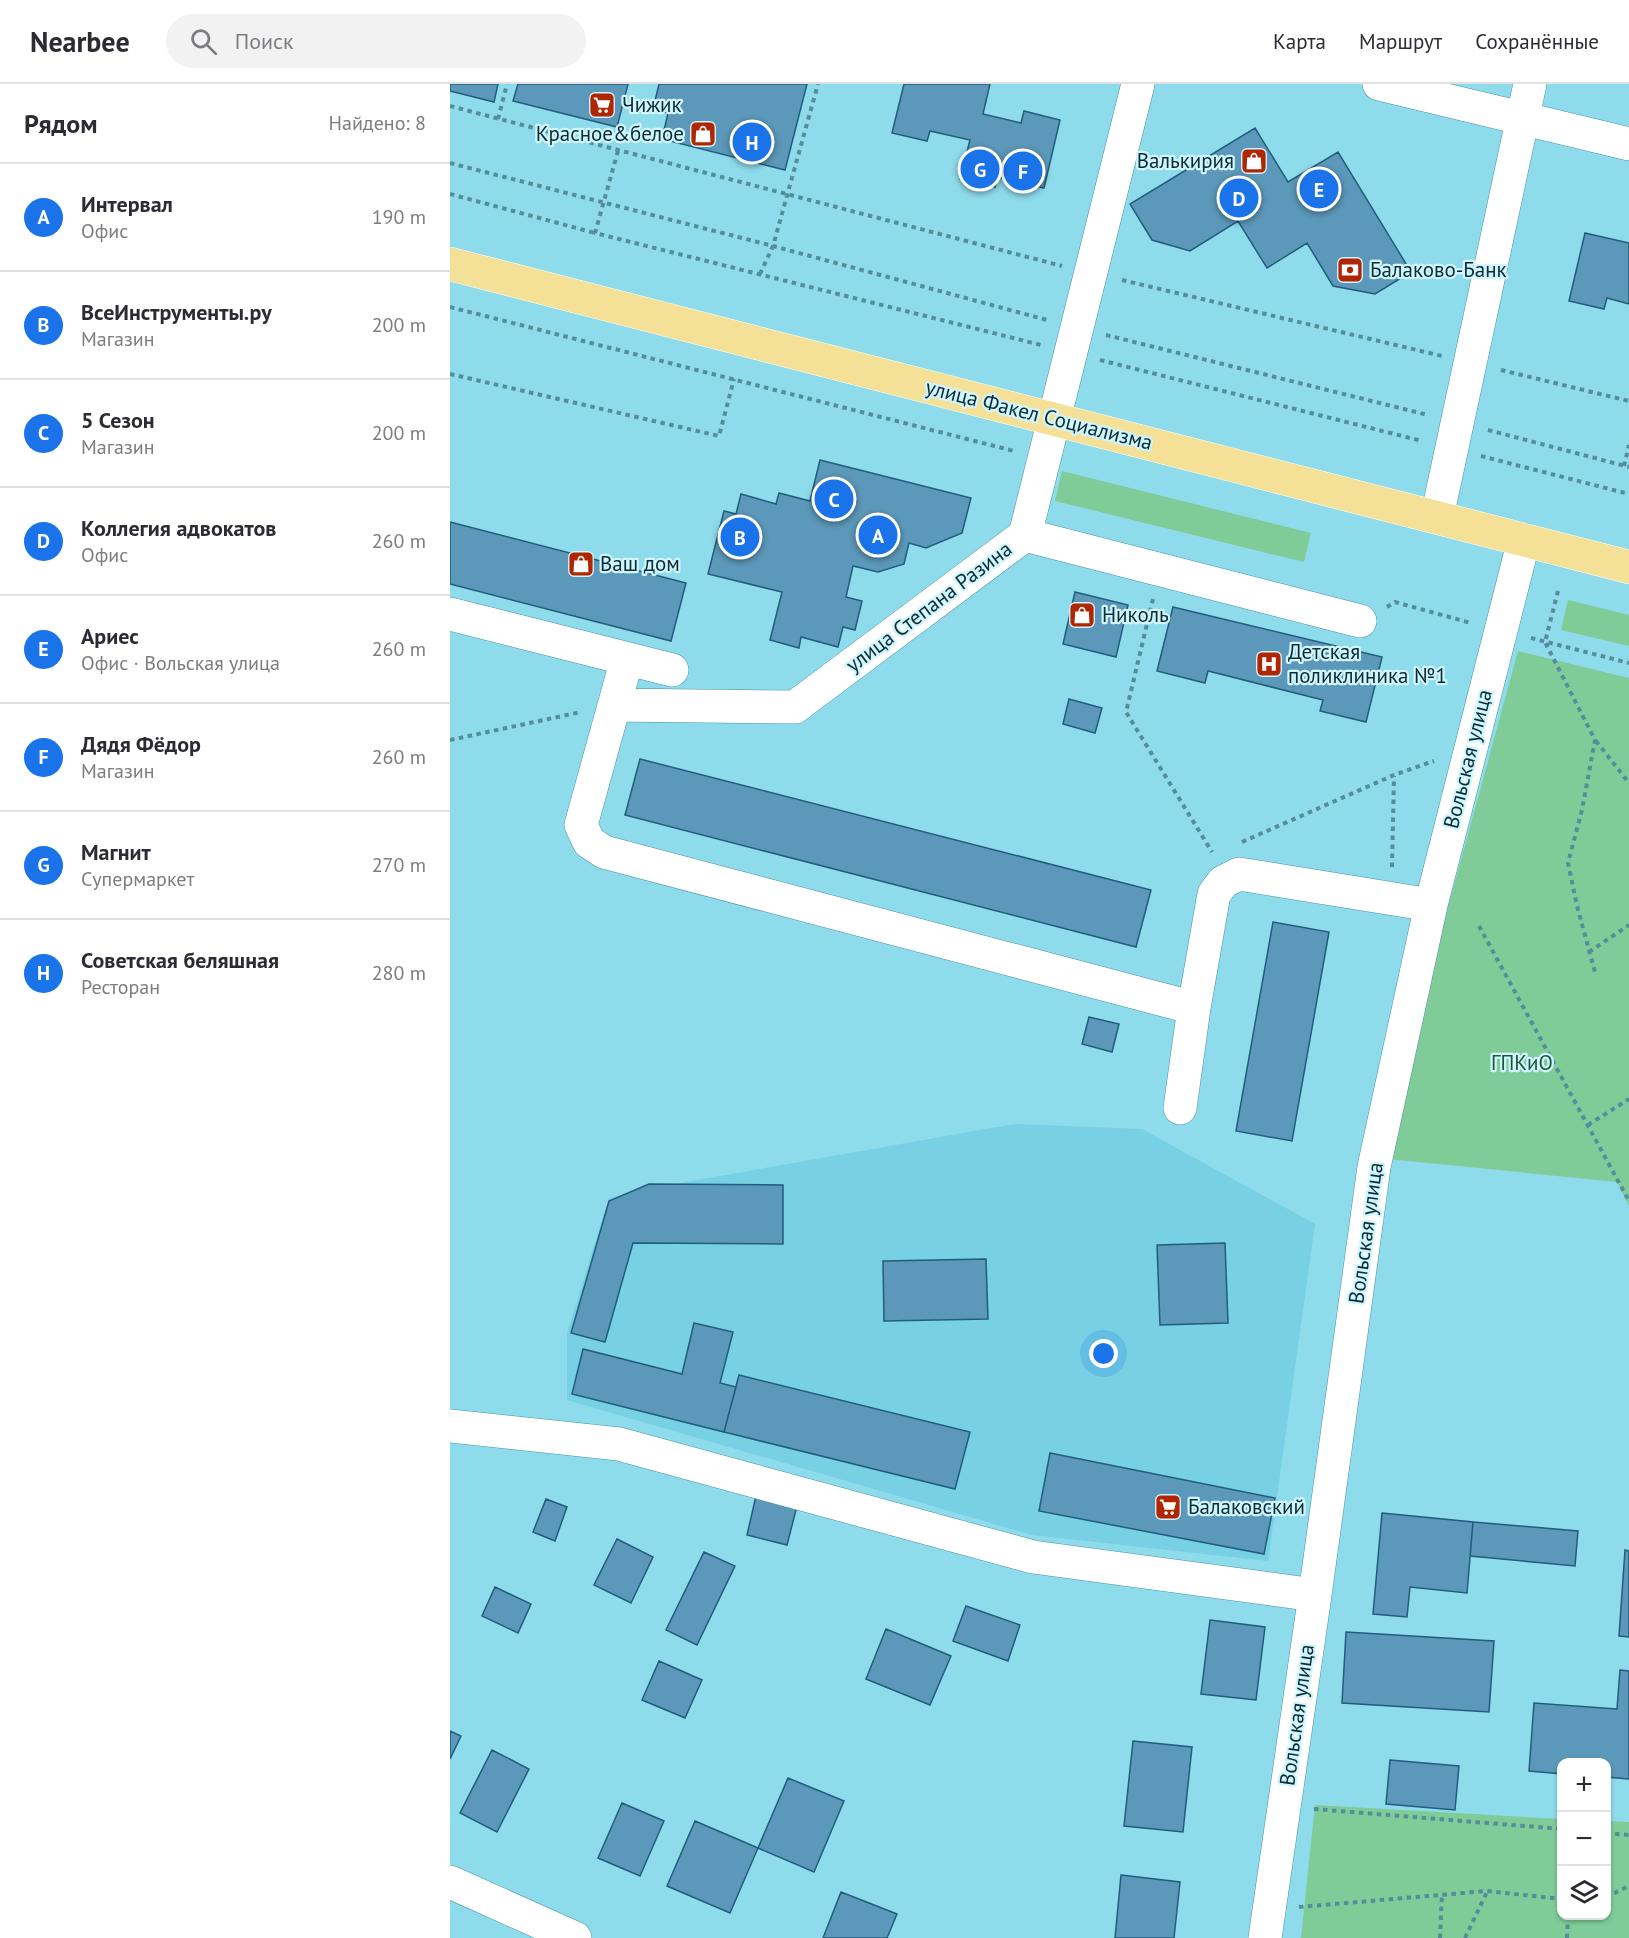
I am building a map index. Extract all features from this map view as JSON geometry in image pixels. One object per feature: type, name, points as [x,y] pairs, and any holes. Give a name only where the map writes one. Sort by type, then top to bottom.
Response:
[{"type":"main road","name":"улица Факел Социализма","points":[[450,264],[1629,567]]},
{"type":"street","name":"улица Степана Разина","points":[[614,705],[795,707],[1025,535],[1138,84]]},
{"type":"street","points":[[1379,84],[1629,144]]},
{"type":"street","points":[[1437,517],[1530,84]]},
{"type":"street","points":[[1025,535],[1360,621]]},
{"type":"street","name":"Вольская улица","points":[[1266,1924],[1315,1595],[1374,1167],[1431,904],[1524,540]]},
{"type":"street","points":[[450,614],[672,670]]},
{"type":"street","points":[[627,659],[581,825],[589,842],[604,852],[1194,1008]]},
{"type":"street","points":[[1180,1108],[1194,1008],[1214,894],[1223,882],[1239,874],[1431,904]]},
{"type":"street","points":[[450,1426],[619,1444],[1033,1557],[1315,1595]]},
{"type":"street","points":[[450,1882],[575,1938]]},
{"type":"path","points":[[498,119],[507,84]]},
{"type":"path","points":[[450,194],[760,274],[773,246],[818,84]]},
{"type":"path","points":[[450,106],[1092,273],[1629,401]]},
{"type":"path","points":[[595,233],[618,151]]},
{"type":"path","points":[[450,163],[773,246],[1078,328],[1455,436],[1629,494]]},
{"type":"path","points":[[450,307],[1044,458]]},
{"type":"path","points":[[450,374],[719,436],[734,379]]},
{"type":"path","points":[[1404,437],[1455,436],[1626,466],[1629,445]]},
{"type":"path","points":[[1160,570],[1126,712],[1214,855]]},
{"type":"path","points":[[1558,591],[1545,642],[1595,740],[1629,783]]},
{"type":"path","points":[[1360,621],[1395,602],[1629,663]]},
{"type":"path","points":[[450,740],[614,705]]},
{"type":"path","points":[[1595,740],[1582,810],[1568,863],[1595,972]]},
{"type":"path","points":[[1235,846],[1394,775],[1444,758]]},
{"type":"path","points":[[1391,898],[1394,775]]},
{"type":"path","points":[[1589,952],[1629,925]]},
{"type":"path","points":[[1479,926],[1629,1201]]},
{"type":"path","points":[[1588,1125],[1629,1099]]},
{"type":"path","points":[[1307,1808],[1557,1828]]},
{"type":"path","points":[[1611,1833],[1629,1835]]},
{"type":"path","points":[[1611,1895],[1629,1886]]},
{"type":"path","points":[[1266,1924],[1442,1895],[1487,1891],[1557,1898]]},
{"type":"path","points":[[1465,1938],[1487,1891]]},
{"type":"path","points":[[1440,1938],[1442,1895]]},
{"type":"path","points":[[1567,1938],[1568,1920]]},
{"type":"shaded area","points":[[1014,1124],[1142,1129],[1315,1224],[1268,1561],[1032,1535],[567,1400],[567,1333],[609,1198],[652,1188]]},
{"type":"green space","points":[[1062,471],[1311,533],[1304,562],[1055,501]]},
{"type":"green space","points":[[1568,600],[1629,615],[1629,646],[1561,630]]},
{"type":"green space","name":"ГПКиО","points":[[1518,651],[1629,678],[1629,1206],[1617,1182],[1388,1159],[1446,915]]},
{"type":"green space","points":[[1315,1805],[1557,1819],[1557,1920],[1611,1920],[1611,1821],[1629,1822],[1629,1938],[1301,1938]]},
{"type":"building","points":[[450,84],[498,84],[494,102],[450,91]]},
{"type":"building","points":[[518,84],[628,84],[617,127],[513,101]]},
{"type":"building","points":[[659,84],[807,84],[785,170],[662,139],[668,113],[653,109]]},
{"type":"building","points":[[904,84],[990,84],[983,114],[1021,123],[1024,111],[1060,120],[1044,188],[997,177],[995,187],[960,179],[970,140],[930,131],[927,141],[892,133]]},
{"type":"building","points":[[1255,128],[1288,182],[1338,152],[1411,272],[1375,294],[1333,286],[1307,243],[1267,268],[1238,221],[1190,251],[1152,240],[1130,204]]},
{"type":"building","points":[[1585,233],[1629,243],[1629,304],[1607,298],[1604,309],[1569,301]]},
{"type":"building","points":[[820,460],[971,498],[962,533],[926,548],[909,543],[904,564],[878,572],[853,566],[846,597],[862,601],[855,630],[843,627],[838,647],[801,637],[799,648],[770,640],[782,592],[708,574],[724,511],[736,514],[741,494],[776,504],[779,493],[810,501]]},
{"type":"building","points":[[450,522],[686,583],[671,641],[450,584]]},
{"type":"building","points":[[1075,592],[1128,605],[1116,657],[1063,644]]},
{"type":"building","name":"Детская поликлиника №1","points":[[1173,607],[1382,657],[1366,722],[1320,711],[1323,700],[1208,671],[1205,683],[1157,671]]},
{"type":"building","points":[[1069,699],[1102,708],[1095,733],[1063,724]]},
{"type":"building","points":[[640,759],[1151,890],[1136,947],[625,815]]},
{"type":"building","points":[[1273,922],[1329,932],[1292,1141],[1236,1131]]},
{"type":"building","points":[[1089,1017],[1119,1024],[1112,1052],[1082,1044]]},
{"type":"building","points":[[649,1184],[783,1185],[783,1244],[633,1243],[605,1342],[571,1333],[609,1201]]},
{"type":"building","points":[[1225,1243],[1228,1323],[1160,1325],[1157,1245]]},
{"type":"building","points":[[986,1259],[988,1319],[884,1321],[883,1261]]},
{"type":"building","points":[[694,1323],[733,1332],[720,1383],[736,1387],[724,1432],[572,1394],[583,1349],[682,1374]]},
{"type":"building","points":[[739,1375],[970,1432],[955,1489],[724,1432]]},
{"type":"building","points":[[1050,1453],[1275,1498],[1264,1554],[1039,1511]]},
{"type":"building","points":[[756,1496],[797,1506],[787,1545],[747,1535]]},
{"type":"building","points":[[546,1499],[567,1507],[555,1541],[533,1532]]},
{"type":"building","points":[[1382,1513],[1473,1522],[1467,1593],[1410,1587],[1407,1617],[1373,1614]]},
{"type":"building","points":[[1473,1522],[1578,1531],[1575,1566],[1470,1556]]},
{"type":"building","points":[[617,1539],[653,1557],[631,1603],[594,1585]]},
{"type":"building","points":[[1625,1550],[1629,1551],[1629,1637],[1619,1636]]},
{"type":"building","points":[[704,1552],[735,1566],[697,1645],[666,1630]]},
{"type":"building","points":[[495,1587],[531,1604],[518,1633],[482,1616]]},
{"type":"building","points":[[966,1606],[1020,1625],[1008,1661],[953,1641]]},
{"type":"building","points":[[1210,1620],[1265,1627],[1256,1700],[1201,1694]]},
{"type":"building","points":[[886,1629],[951,1656],[930,1705],[866,1679]]},
{"type":"building","points":[[1346,1632],[1494,1641],[1489,1712],[1342,1703]]},
{"type":"building","points":[[659,1661],[702,1680],[685,1718],[642,1700]]},
{"type":"building","points":[[1620,1670],[1629,1671],[1629,1779],[1611,1777],[1611,1758],[1557,1758],[1557,1774],[1529,1771],[1534,1703],[1617,1709]]},
{"type":"building","points":[[450,1731],[461,1736],[450,1759]]},
{"type":"building","points":[[1133,1741],[1192,1747],[1183,1832],[1124,1826]]},
{"type":"building","points":[[492,1750],[529,1769],[497,1832],[460,1813]]},
{"type":"building","points":[[1390,1760],[1459,1766],[1455,1810],[1386,1804]]},
{"type":"building","points":[[788,1778],[844,1801],[814,1872],[758,1848]]},
{"type":"building","points":[[622,1803],[664,1821],[640,1876],[598,1858]]},
{"type":"building","points":[[695,1821],[758,1848],[730,1913],[667,1886]]},
{"type":"building","points":[[1121,1875],[1180,1882],[1174,1938],[1115,1938]]},
{"type":"building","points":[[841,1892],[897,1914],[887,1938],[823,1938]]},
{"type":"place","name":"Чижик","points":[[602,105]]},
{"type":"place","name":"Красное&белое","points":[[703,134]]},
{"type":"place","name":"Советская беляшная","points":[[752,142]]},
{"type":"place","name":"Валькирия","points":[[1254,161]]},
{"type":"place","name":"Магнит","points":[[980,169]]},
{"type":"place","name":"Дядя Фёдор","points":[[1023,171]]},
{"type":"place","name":"Ариес","points":[[1319,189]]},
{"type":"place","name":"Коллегия адвокатов","points":[[1239,198]]},
{"type":"place","name":"Балаково-Банк","points":[[1350,270]]},
{"type":"place","name":"5 Сезон","points":[[834,499]]},
{"type":"place","name":"Интервал","points":[[878,535]]},
{"type":"place","name":"ВсеИнструменты.ру","points":[[740,537]]},
{"type":"place","name":"Ваш дом","points":[[581,564]]},
{"type":"place","name":"Николь","points":[[1082,615]]},
{"type":"place","name":"Детская поликлиника №1","points":[[1269,664]]},
{"type":"place","name":"Балаковский","points":[[1168,1507]]}]
